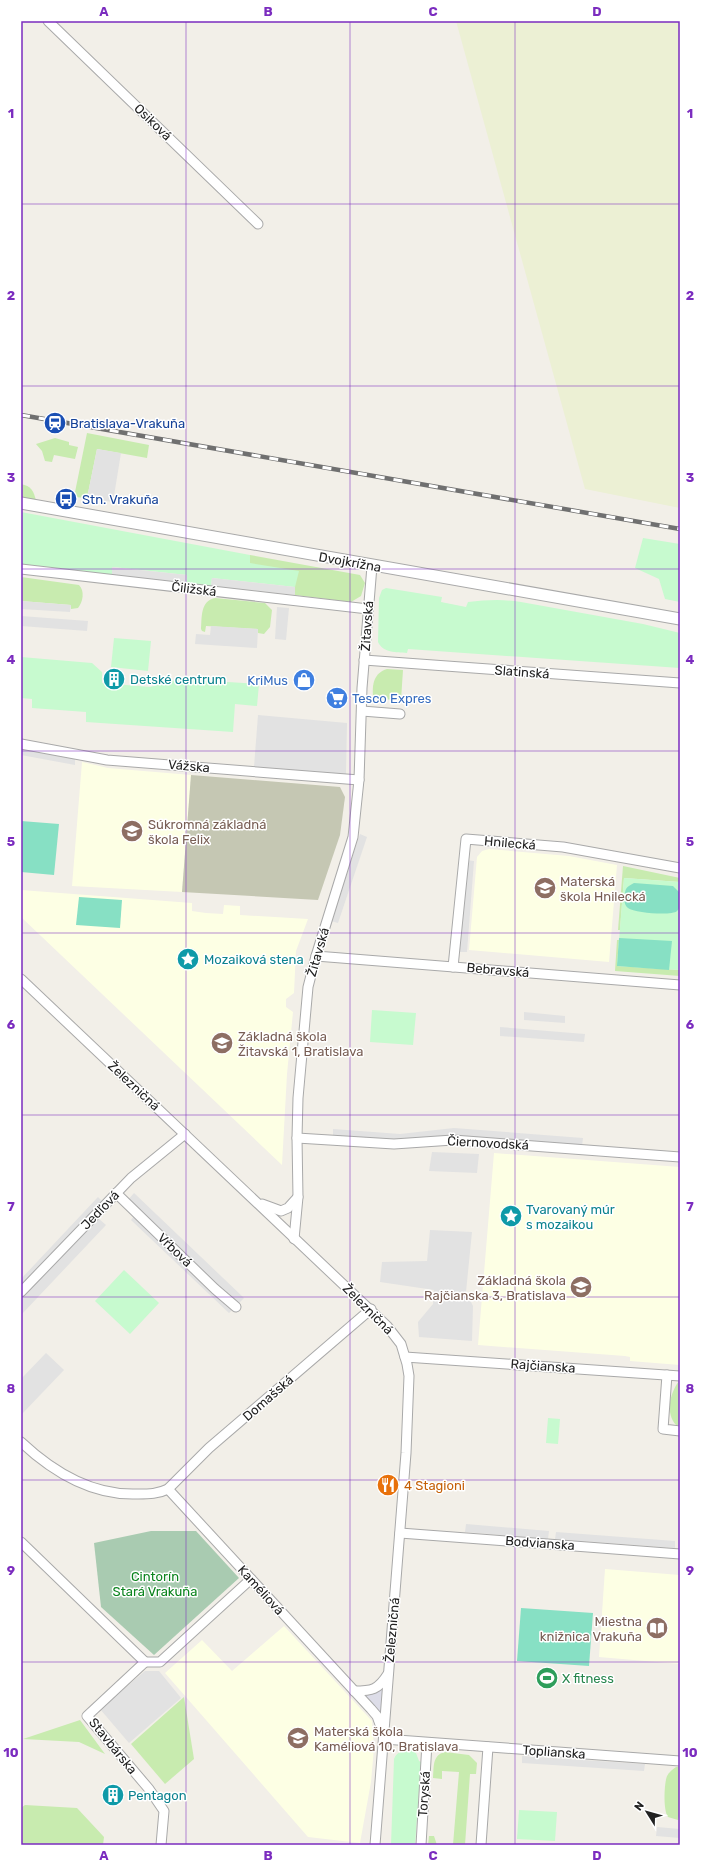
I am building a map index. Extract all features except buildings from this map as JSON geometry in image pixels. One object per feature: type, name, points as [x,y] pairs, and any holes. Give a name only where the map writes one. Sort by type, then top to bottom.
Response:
[{"type":"street","name":"Osiková","points":[[48,21],[258,224]]},
{"type":"street","name":"Dvojkrížna","points":[[21,503],[680,619]]},
{"type":"street","name":"Žitavská","points":[[294,1239],[298,1197],[296,1138],[308,993],[316,956],[353,837],[358,780],[364,660],[372,566]]},
{"type":"street","name":"Čiližská","points":[[21,569],[368,609]]},
{"type":"street","name":"Slatinská","points":[[364,660],[680,683]]},
{"type":"street","points":[[362,710],[400,714]]},
{"type":"street","name":"Vážska","points":[[21,744],[107,760],[358,780]]},
{"type":"street","name":"Hnilecká","points":[[453,967],[466,839],[563,847],[680,868]]},
{"type":"street","name":"Bebravská","points":[[316,956],[680,985]]},
{"type":"street","name":"Železničná","points":[[21,979],[294,1239],[371,1309],[393,1332],[401,1344],[409,1376],[406,1453],[375,1845]]},
{"type":"street","name":"Jedľová","points":[[21,1292],[131,1178],[185,1134]]},
{"type":"street","name":"Čiernovodská","points":[[296,1138],[394,1144],[453,1140],[680,1157]]},
{"type":"street","name":"Vŕbová","points":[[116,1193],[215,1289],[236,1306]]},
{"type":"street","points":[[255,1201],[271,1209],[281,1211],[288,1208],[298,1197]]},
{"type":"street","name":"Domašská","points":[[168,1489],[210,1448],[371,1309]]},
{"type":"street","name":"Rajčianska","points":[[405,1357],[680,1376]]},
{"type":"street","points":[[667,1375],[663,1429],[680,1431]]},
{"type":"street","points":[[21,1442],[71,1478],[94,1489],[128,1495],[157,1493],[168,1489]]},
{"type":"street","name":"Kaméliová","points":[[168,1489],[377,1716],[384,1737]]},
{"type":"street","name":"Bodvianska","points":[[400,1533],[680,1554]]},
{"type":"street","points":[[21,1542],[145,1662],[160,1662],[251,1579]]},
{"type":"street","name":"Stavbárska","points":[[145,1662],[87,1716],[148,1789],[164,1811],[161,1845]]},
{"type":"street","points":[[354,1691],[374,1689],[383,1683],[389,1672]]},
{"type":"street","name":"Toplianska","points":[[384,1737],[427,1743],[680,1761]]},
{"type":"street","name":"Toryská","points":[[420,1845],[427,1743]]},
{"type":"street","points":[[481,1845],[488,1747]]},
{"type":"shaded area","points":[[456,21],[680,21],[680,508],[585,489]]},
{"type":"shaded area","points":[[97,449],[121,453],[113,502],[87,498]]},
{"type":"shaded area","points":[[112,567],[187,575],[186,584],[112,575]]},
{"type":"shaded area","points":[[212,578],[295,587],[295,595],[211,586]]},
{"type":"shaded area","points":[[21,601],[71,605],[70,612],[21,609]]},
{"type":"shaded area","points":[[277,607],[289,608],[286,640],[275,639]]},
{"type":"shaded area","points":[[21,616],[88,621],[87,631],[21,626]]},
{"type":"shaded area","points":[[211,626],[258,629],[257,648],[195,644],[196,634],[210,635]]},
{"type":"shaded area","points":[[258,715],[347,723],[346,774],[254,767]]},
{"type":"shaded area","points":[[21,747],[75,758],[75,765],[21,755]]},
{"type":"shaded area","name":"Súkromná základná škola Felix","points":[[82,762],[108,768],[191,775],[182,892],[72,886]]},
{"type":"shaded area","points":[[191,775],[340,787],[345,797],[340,835],[318,900],[182,892]]},
{"type":"shaded area","points":[[360,834],[367,837],[338,923],[331,921]]},
{"type":"shaded area","name":"Materská škola Hnilecká","points":[[489,849],[569,856],[617,865],[609,962],[469,950],[477,857],[482,851]]},
{"type":"shaded area","points":[[466,860],[474,861],[467,952],[459,952]]},
{"type":"shaded area","name":"Základná škola Žitavská 1, Bratislava","points":[[21,890],[192,903],[192,911],[206,913],[223,914],[224,905],[240,906],[240,915],[308,919],[296,951],[294,993],[286,999],[286,1007],[293,1012],[287,1074],[282,1165],[21,917]]},
{"type":"shaded area","points":[[524,1012],[565,1016],[565,1023],[524,1020]]},
{"type":"shaded area","points":[[500,1027],[585,1034],[584,1042],[500,1036]]},
{"type":"shaded area","points":[[454,1128],[583,1138],[582,1146],[399,1142],[333,1136],[333,1129],[400,1134]]},
{"type":"shaded area","points":[[432,1152],[479,1154],[477,1173],[429,1171]]},
{"type":"shaded area","name":"Základná škola Rajčianska 3, Bratislava","points":[[494,1153],[680,1167],[680,1365],[630,1361],[630,1357],[625,1356],[478,1345]]},
{"type":"shaded area","points":[[134,1193],[244,1298],[229,1313],[131,1220],[139,1210],[128,1200]]},
{"type":"shaded area","points":[[98,1197],[103,1202],[92,1213],[106,1225],[21,1315],[21,1279]]},
{"type":"shaded area","points":[[430,1230],[472,1232],[466,1292],[473,1306],[472,1341],[419,1337],[418,1322],[433,1304],[434,1290],[380,1282],[382,1262],[427,1261]]},
{"type":"shaded area","points":[[46,1353],[64,1370],[21,1415],[21,1379]]},
{"type":"shaded area","points":[[466,1524],[549,1531],[548,1539],[465,1532]]},
{"type":"shaded area","points":[[556,1532],[675,1541],[675,1548],[555,1539]]},
{"type":"shaded area","points":[[605,1569],[680,1575],[680,1664],[599,1657]]},
{"type":"shaded area","name":"Materská škola Kaméliová 10, Bratislava","points":[[284,1626],[372,1721],[374,1748],[371,1782],[360,1843],[308,1837],[165,1673],[202,1640],[232,1671]]},
{"type":"shaded area","points":[[145,1671],[159,1671],[181,1698],[129,1743],[100,1709]]},
{"type":"shaded area","points":[[383,1689],[381,1711],[379,1711],[365,1697],[366,1695]]},
{"type":"shaded area","points":[[522,1756],[645,1764],[644,1771],[522,1763]]},
{"type":"shaded area","points":[[657,1827],[680,1829],[680,1838],[656,1836]]},
{"type":"green space","points":[[87,433],[149,445],[147,458],[97,449],[87,498],[74,497]]},
{"type":"green space","points":[[55,438],[69,442],[69,445],[78,447],[75,459],[54,455],[52,462],[45,461],[42,451],[36,444]]},
{"type":"green space","points":[[21,484],[32,490],[36,501],[21,498]]},
{"type":"green space","points":[[21,512],[250,555],[250,563],[299,571],[295,587],[212,578],[211,586],[186,584],[187,575],[113,567],[112,575],[21,565]]},
{"type":"green space","points":[[643,538],[680,544],[680,602],[665,599],[659,579],[635,568]]},
{"type":"green space","points":[[250,555],[360,575],[365,583],[361,596],[351,602],[295,595],[295,587],[249,563]]},
{"type":"green space","points":[[21,577],[79,585],[83,593],[81,603],[78,608],[71,609],[71,605],[21,601]]},
{"type":"green space","points":[[386,588],[442,597],[441,602],[466,607],[468,602],[494,600],[514,601],[643,624],[680,633],[680,668],[408,649],[407,653],[386,650],[380,646],[378,642],[379,598],[382,590]]},
{"type":"green space","points":[[215,598],[265,603],[272,610],[270,627],[264,634],[258,633],[258,629],[206,626],[205,632],[202,631],[202,615],[204,606],[210,600]]},
{"type":"green space","points":[[114,638],[151,641],[148,671],[111,667]]},
{"type":"green space","points":[[21,657],[92,663],[102,672],[102,683],[150,687],[179,679],[259,684],[257,706],[235,704],[233,732],[86,722],[86,712],[32,708],[32,699],[21,698]]},
{"type":"green space","points":[[387,669],[403,670],[401,700],[376,699],[373,696],[373,687],[377,676],[379,673]]},
{"type":"green space","points":[[21,821],[59,824],[54,875],[21,872]]},
{"type":"green space","points":[[623,866],[680,878],[680,882],[624,878],[620,930],[618,930]]},
{"type":"green space","points":[[624,878],[680,882],[680,970],[617,966]]},
{"type":"green space","points":[[634,883],[673,886],[680,893],[679,909],[674,913],[661,914],[632,910],[628,908],[624,898],[625,892],[628,887]]},
{"type":"green space","points":[[79,897],[122,900],[120,928],[76,925]]},
{"type":"green space","points":[[619,938],[672,941],[669,970],[617,966]]},
{"type":"green space","points":[[617,940],[619,940],[617,966],[680,970],[680,976],[615,971]]},
{"type":"green space","points":[[372,1010],[416,1013],[413,1045],[370,1042]]},
{"type":"green space","points":[[124,1270],[159,1303],[130,1334],[95,1301]]},
{"type":"green space","points":[[679,1381],[680,1425],[676,1425],[671,1415],[670,1403],[673,1391]]},
{"type":"green space","points":[[548,1418],[560,1419],[558,1444],[546,1443]]},
{"type":"green space","name":"Cintorín Stará Vrakuňa","points":[[151,1531],[196,1531],[239,1578],[154,1655],[101,1607],[94,1543]]},
{"type":"green space","points":[[521,1608],[593,1613],[589,1666],[517,1661]]},
{"type":"green space","points":[[184,1697],[194,1759],[165,1784],[131,1744]]},
{"type":"green space","points":[[80,1720],[105,1754],[79,1742],[23,1739]]},
{"type":"green space","points":[[412,1750],[416,1753],[419,1761],[421,1762],[415,1845],[391,1845],[394,1759],[397,1754],[401,1752]]},
{"type":"green space","points":[[445,1752],[469,1755],[477,1763],[476,1774],[470,1774],[465,1845],[453,1845],[459,1772],[442,1771],[442,1779],[433,1778],[434,1762],[438,1756]]},
{"type":"green space","points":[[676,1767],[680,1767],[680,1812],[678,1820],[668,1817],[665,1809],[667,1776]]},
{"type":"green space","points":[[25,1805],[77,1808],[104,1837],[103,1845],[21,1845],[21,1808]]},
{"type":"green space","points":[[519,1810],[557,1812],[555,1841],[517,1839]]},
{"type":"green space","points":[[429,1836],[434,1836],[437,1845],[428,1845]]},
{"type":"railway","points":[[21,415],[680,529]]},
{"type":"place","name":"Bratislava-Vrakuňa","points":[[55,423]]},
{"type":"place","name":"Stn. Vrakuňa","points":[[66,499]]},
{"type":"place","name":"Detské centrum","points":[[114,679]]},
{"type":"place","name":"KriMus","points":[[304,680]]},
{"type":"place","name":"Tesco Expres","points":[[337,698]]},
{"type":"place","name":"Súkromná základná škola Felix","points":[[132,831]]},
{"type":"place","name":"Materská škola Hnilecká","points":[[545,888]]},
{"type":"place","name":"Mozaiková stena","points":[[188,959]]},
{"type":"place","name":"Základná škola Žitavská 1, Bratislava","points":[[222,1043]]},
{"type":"place","name":"Tvarovaný múr s mozaikou","points":[[511,1216]]},
{"type":"place","name":"Základná škola Rajčianska 3, Bratislava","points":[[581,1287]]},
{"type":"place","name":"4 Stagioni","points":[[388,1485]]},
{"type":"place","name":"Miestna knižnica Vrakuňa","points":[[657,1628]]},
{"type":"place","name":"X fitness","points":[[547,1678]]},
{"type":"place","name":"Materská škola Kaméliová 10, Bratislava","points":[[298,1738]]},
{"type":"place","name":"Pentagon","points":[[113,1795]]}]
